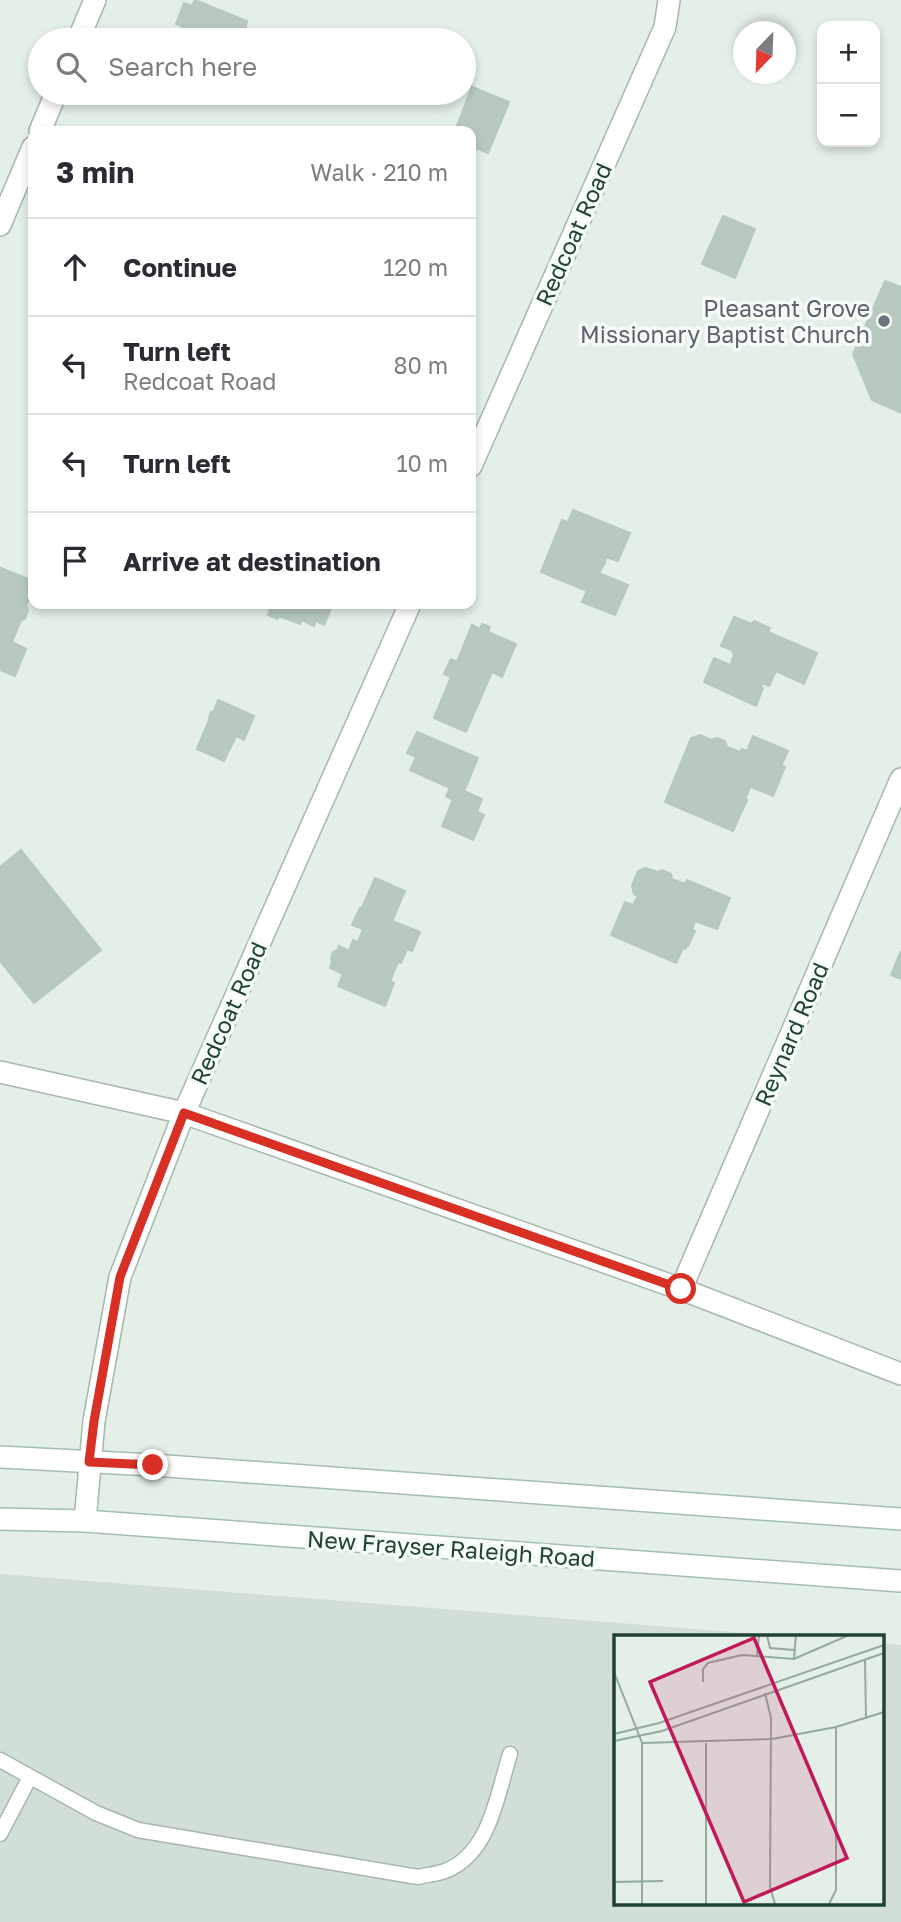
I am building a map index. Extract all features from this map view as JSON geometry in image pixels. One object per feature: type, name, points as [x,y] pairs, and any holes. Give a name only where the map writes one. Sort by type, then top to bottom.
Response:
[{"type":"street","points":[[83,28],[96,0]]},
{"type":"street","name":"Redcoat Road","points":[[476,455],[665,27],[668,0]]},
{"type":"street","points":[[42,126],[51,105]]},
{"type":"street","points":[[0,225],[28,159]]},
{"type":"street","name":"Redcoat Road","points":[[85,1521],[94,1421],[120,1277],[184,1113],[408,609]]},
{"type":"street","name":"Reynard Road","points":[[681,1289],[901,779]]},
{"type":"street","points":[[0,1072],[184,1113],[681,1289],[901,1374]]},
{"type":"street","points":[[0,1457],[153,1465],[901,1519]]},
{"type":"street","name":"New Frayser Raleigh Road","points":[[0,1519],[85,1521],[901,1581]]},
{"type":"lane","points":[[0,1760],[96,1813],[138,1830],[418,1877],[446,1871],[473,1853],[486,1832],[510,1754]]},
{"type":"lane","points":[[0,1833],[30,1777]]},
{"type":"shaded area","points":[[0,1574],[772,1635],[614,1635],[614,1904],[884,1904],[884,1643],[901,1645],[901,1922],[0,1922]]},
{"type":"building","points":[[195,0],[247,21],[246,28],[181,28],[176,24],[184,3],[192,6]]},
{"type":"building","points":[[476,89],[509,102],[488,153],[476,148],[476,126],[457,126],[465,105],[476,105]]},
{"type":"building","points":[[723,216],[755,229],[735,278],[702,264]]},
{"type":"building","name":"Pleasant Grove Missionary Baptist Church","points":[[885,281],[901,287],[901,413],[872,400],[853,354]]},
{"type":"building","points":[[573,510],[630,533],[618,561],[606,557],[599,573],[628,585],[615,615],[582,602],[587,591],[541,572],[562,520],[568,522]]},
{"type":"building","points":[[1,568],[28,579],[28,610],[12,642],[26,649],[15,676],[0,670]]},
{"type":"building","points":[[331,609],[324,625],[316,621],[314,626],[302,620],[300,624],[279,616],[278,619],[268,615],[270,610]]},
{"type":"building","points":[[734,617],[752,624],[754,621],[770,628],[768,632],[817,653],[804,684],[776,671],[769,686],[762,683],[763,688],[756,706],[704,682],[714,658],[730,665],[734,655],[732,650],[721,646]]},
{"type":"building","points":[[482,624],[490,627],[488,632],[516,644],[502,677],[492,672],[466,732],[434,718],[451,677],[444,674],[451,659],[457,662],[472,625],[480,629]]},
{"type":"building","points":[[218,700],[254,716],[244,740],[236,736],[224,761],[197,749]]},
{"type":"building","points":[[417,732],[478,758],[464,791],[482,799],[477,812],[484,815],[473,840],[442,826],[453,800],[446,796],[450,788],[410,770],[416,757],[407,753]]},
{"type":"building","points":[[700,735],[711,740],[717,738],[725,741],[727,747],[740,752],[742,749],[747,751],[753,736],[788,751],[781,766],[785,767],[773,796],[749,786],[745,799],[747,800],[733,831],[665,802],[691,738]]},
{"type":"building","points":[[21,850],[101,950],[34,1003],[0,961],[0,867]]},
{"type":"building","points":[[646,868],[657,872],[662,870],[671,874],[672,879],[685,884],[687,880],[730,898],[717,929],[695,921],[692,930],[695,931],[676,963],[611,935],[625,902],[633,905],[638,896],[634,894],[632,886],[638,871]]},
{"type":"building","points":[[375,878],[405,891],[392,921],[420,932],[412,951],[407,949],[401,963],[398,962],[390,981],[394,983],[385,1006],[338,986],[343,974],[330,968],[333,952],[338,950],[339,946],[349,951],[353,940],[358,942],[363,929],[352,925]]},
{"type":"building","points":[[901,951],[901,979],[891,975]]},
{"type":"place","name":"Pleasant Grove Missionary Baptist Church","points":[[884,321]]},
{"type":"route","points":[[153,1465],[89,1462],[120,1277],[184,1113],[681,1289]]}]
